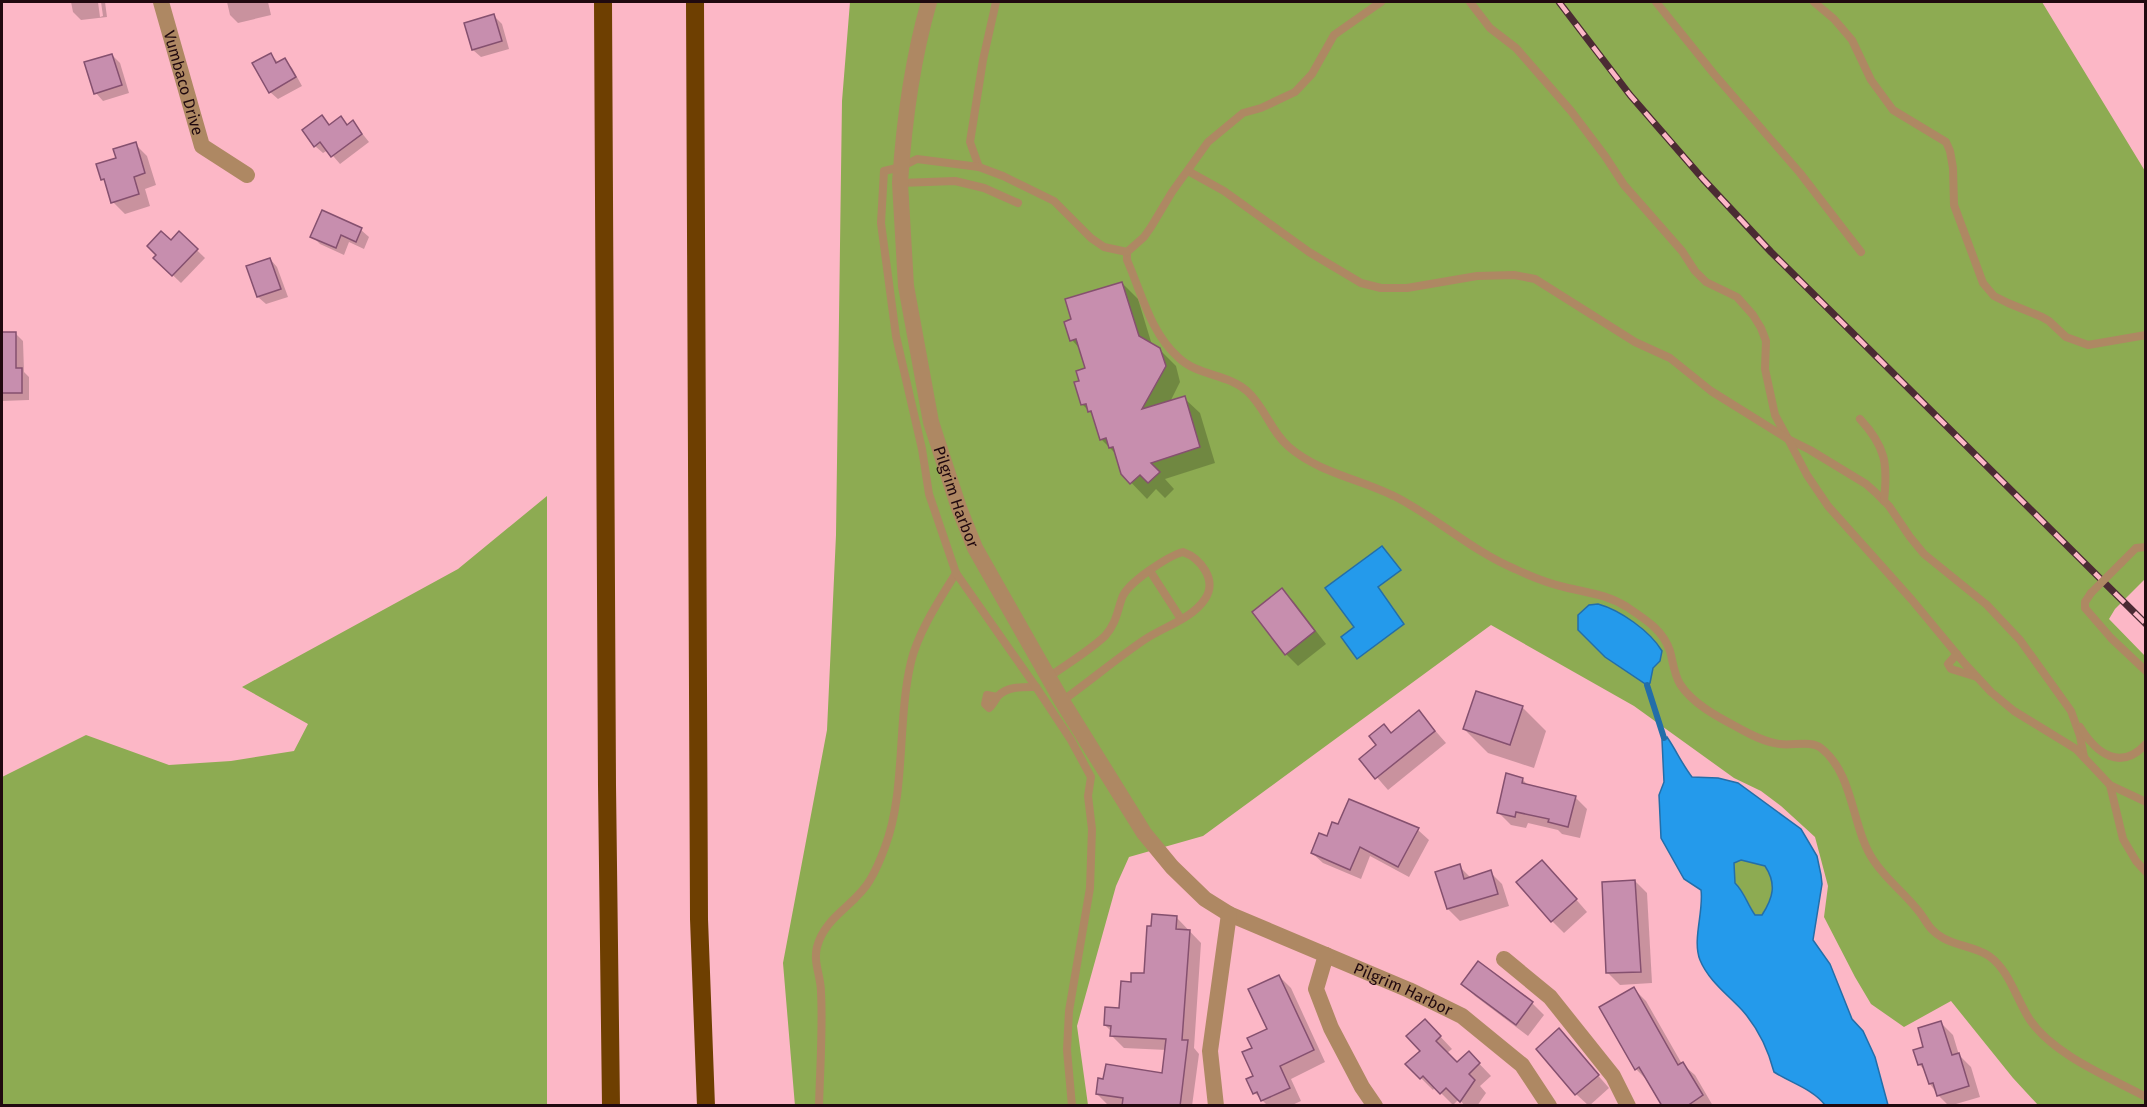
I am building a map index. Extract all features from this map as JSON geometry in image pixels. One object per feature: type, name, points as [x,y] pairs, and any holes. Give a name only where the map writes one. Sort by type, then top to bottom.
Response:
[{"type":"highway","points":[[603,2],[611,1106]]},
{"type":"highway","points":[[694,2],[699,919],[706,1106]]},
{"type":"street","name":"Vumbaco Drive","points":[[161,2],[202,146],[247,175]]},
{"type":"street","name":"Pilgrim Harbor","points":[[928,2],[910,84],[900,175],[906,286],[932,422],[943,460],[975,548],[1043,682],[1062,701],[1144,833],[1172,867],[1205,899],[1229,914],[1409,990],[1462,1016],[1522,1065],[1549,1106]]},
{"type":"street","points":[[1216,1106],[1210,1051],[1229,914]]},
{"type":"street","points":[[1326,955],[1316,989],[1331,1028],[1362,1087],[1375,1106]]},
{"type":"street","points":[[1504,959],[1550,997],[1613,1076],[1628,1106]]},
{"type":"lane","points":[[979,167],[970,142],[983,60],[996,2]]},
{"type":"lane","points":[[1381,2],[1334,35],[1312,74],[1295,92],[1262,108],[1244,113],[1208,142],[1172,192],[1144,237],[1127,252],[1127,260],[1157,332],[1171,350],[1190,367],[1226,379],[1245,389],[1261,406],[1283,442],[1290,449],[1321,467],[1399,498],[1493,558],[1515,569],[1551,583],[1608,596],[1647,620],[1662,634],[1670,650],[1679,683],[1707,708],[1761,740],[1782,744],[1816,745],[1824,751],[1837,767],[1846,787],[1856,821],[1871,857],[1885,876],[1916,908],[1930,930],[1946,940],[1988,955],[2001,968],[2031,1022],[2060,1049],[2145,1096]]},
{"type":"lane","points":[[1470,2],[1490,28],[1516,48],[1571,111],[1624,185],[1682,251],[1695,271],[1706,282],[1737,297],[1753,315],[1766,341],[1765,369],[1775,414],[1807,475],[1828,506],[1977,677],[2014,711],[2072,747],[2110,785],[2145,802]]},
{"type":"lane","points":[[1656,2],[1800,174],[1861,252]]},
{"type":"lane","points":[[1814,2],[1834,19],[1852,40],[1870,80],[1893,110],[1946,142],[1953,168],[1954,205],[1983,283],[1994,296],[2042,317],[2066,337],[2088,345],[2145,335]]},
{"type":"lane","points":[[900,175],[917,159],[979,167],[1046,197],[1072,218],[1090,238],[1104,247],[1127,252]]},
{"type":"lane","points":[[1018,203],[984,188],[955,181],[884,171],[881,223],[894,325],[922,449],[929,494],[956,573],[1043,682],[1091,777],[1088,796],[1092,829],[1090,888],[1069,1011],[1067,1050],[1072,1106]]},
{"type":"lane","points":[[1188,171],[1224,191],[1309,252],[1361,283],[1381,288],[1407,288],[1477,276],[1514,275],[1536,279],[1635,342],[1670,358],[1711,391],[1866,484],[1884,501],[1924,554],[1987,605],[2020,640],[2055,686],[2092,744],[2109,757],[2123,758],[2145,744]]},
{"type":"lane","points":[[1860,419],[1880,444],[1885,458],[1887,476],[1884,501]]},
{"type":"lane","points":[[2145,547],[2132,552],[2088,597],[2085,608],[2145,672]]},
{"type":"lane","points":[[997,697],[1013,688],[1043,682],[1105,635],[1116,621],[1122,596],[1131,586],[1172,554],[1183,552],[1199,560],[1207,573],[1208,594],[1197,608],[1143,640],[1062,701]]},
{"type":"lane","points":[[1150,571],[1181,618]]},
{"type":"lane","points":[[819,1106],[822,997],[816,966],[817,947],[832,920],[870,881],[885,848],[894,822],[911,661],[938,602],[956,573]]},
{"type":"lane","points":[[1957,654],[1948,664],[1951,669],[1977,677]]},
{"type":"lane","points":[[2075,719],[2084,757]]},
{"type":"lane","points":[[2110,785],[2123,839],[2145,872]]},
{"type":"green space","points":[[850,2],[2042,2],[2145,171],[2145,579],[2115,609],[2109,619],[2145,656],[2145,1105],[2038,1105],[2013,1078],[1951,1001],[1904,1027],[1871,1004],[1824,917],[1828,886],[1815,837],[1761,791],[1734,778],[1634,706],[1491,625],[1203,836],[1129,857],[1116,886],[1077,1026],[1088,1105],[795,1106],[783,963],[827,730],[836,535],[842,101]]},
{"type":"green space","points":[[547,496],[547,1105],[2,1105],[2,777],[86,735],[169,765],[231,761],[294,751],[308,724],[242,687],[458,569]]},
{"type":"green space","points":[[1741,860],[1765,866],[1769,873],[1772,885],[1771,897],[1762,915],[1755,915],[1735,883],[1734,863]]},
{"type":"water","points":[[1382,546],[1401,570],[1378,587],[1404,624],[1357,659],[1341,637],[1354,627],[1325,588]]},
{"type":"water","points":[[1598,604],[1634,622],[1657,643],[1662,651],[1660,661],[1653,668],[1650,683],[1647,685],[1605,657],[1578,630],[1578,615],[1589,605]]},
{"type":"water","points":[[1667,737],[1692,777],[1718,778],[1738,783],[1801,829],[1817,856],[1822,884],[1813,940],[1830,964],[1852,1019],[1863,1031],[1875,1057],[1888,1105],[1825,1105],[1808,1090],[1774,1072],[1758,1031],[1742,1010],[1713,981],[1704,967],[1697,944],[1701,890],[1684,879],[1661,838],[1659,795],[1664,782],[1662,740]],"holes":[[[1741,860],[1765,866],[1771,879],[1771,897],[1762,915],[1755,915],[1735,883],[1734,863]]]},
{"type":"building","points":[[494,14],[502,41],[472,50],[464,23]]},
{"type":"building","points":[[271,53],[276,63],[285,58],[296,77],[269,93],[252,63]]},
{"type":"building","points":[[112,54],[122,85],[94,94],[84,62]]},
{"type":"building","points":[[322,115],[329,125],[341,116],[347,125],[353,120],[362,134],[331,157],[320,142],[314,147],[302,130]]},
{"type":"building","points":[[136,142],[145,173],[134,177],[139,194],[111,203],[104,179],[101,180],[96,164],[116,158],[113,149]]},
{"type":"building","points":[[322,210],[362,228],[356,242],[341,235],[336,248],[310,237]]},
{"type":"building","points":[[161,231],[171,240],[179,231],[198,249],[172,276],[153,258],[156,255],[147,246]]},
{"type":"building","points":[[270,258],[281,289],[257,297],[246,266]]},
{"type":"building","points":[[1122,282],[1139,336],[1160,348],[1166,366],[1142,409],[1185,396],[1200,447],[1151,463],[1160,472],[1148,483],[1140,475],[1130,484],[1121,474],[1113,447],[1109,448],[1106,438],[1100,440],[1091,411],[1088,412],[1086,404],[1081,405],[1074,382],[1079,381],[1076,371],[1085,368],[1076,339],[1070,341],[1064,322],[1071,319],[1065,299]]},
{"type":"building","points":[[2,332],[16,332],[16,368],[22,368],[22,393],[2,393]]},
{"type":"building","points":[[1282,588],[1315,631],[1285,655],[1252,612]]},
{"type":"building","points":[[1476,691],[1523,706],[1510,745],[1463,729]]},
{"type":"building","points":[[1419,710],[1435,731],[1375,779],[1359,759],[1376,745],[1369,736],[1384,724],[1391,733]]},
{"type":"building","points":[[1506,773],[1523,778],[1522,783],[1576,796],[1568,827],[1548,822],[1549,819],[1516,812],[1515,817],[1497,813]]},
{"type":"building","points":[[1349,799],[1419,828],[1398,867],[1360,847],[1350,870],[1311,853],[1319,833],[1327,836],[1332,822],[1338,824]]},
{"type":"building","points":[[1542,860],[1577,899],[1551,922],[1516,882]]},
{"type":"building","points":[[1460,864],[1464,879],[1491,870],[1498,894],[1447,909],[1435,872]]},
{"type":"building","points":[[1635,880],[1641,972],[1606,973],[1602,882]]},
{"type":"building","points":[[1152,914],[1177,916],[1176,929],[1190,930],[1182,1040],[1188,1040],[1180,1106],[1122,1106],[1123,1098],[1096,1094],[1098,1078],[1103,1079],[1106,1064],[1162,1073],[1166,1039],[1110,1036],[1111,1026],[1104,1025],[1105,1007],[1119,1008],[1121,981],[1131,982],[1131,973],[1144,973],[1147,926],[1151,926]]},
{"type":"building","points":[[1478,961],[1533,1002],[1516,1025],[1461,984]]},
{"type":"building","points":[[1279,975],[1314,1050],[1280,1066],[1290,1088],[1261,1101],[1257,1092],[1253,1094],[1246,1079],[1253,1076],[1242,1052],[1252,1048],[1247,1038],[1267,1029],[1248,989]]},
{"type":"building","points":[[1634,987],[1678,1065],[1683,1062],[1703,1095],[1687,1106],[1662,1106],[1639,1067],[1635,1070],[1599,1007]]},
{"type":"building","points":[[1425,1019],[1441,1036],[1436,1041],[1457,1062],[1469,1051],[1480,1063],[1469,1074],[1475,1080],[1460,1102],[1446,1088],[1440,1094],[1423,1076],[1420,1079],[1405,1064],[1420,1051],[1406,1036]]},
{"type":"building","points":[[1941,1021],[1952,1055],[1959,1053],[1969,1086],[1937,1096],[1933,1083],[1929,1084],[1922,1064],[1918,1065],[1913,1050],[1923,1047],[1918,1028]]},
{"type":"building","points":[[1559,1028],[1599,1075],[1575,1095],[1536,1049]]},
{"type":"waterway","points":[[1647,685],[1664,738]]},
{"type":"railway","points":[[1559,2],[1630,95],[1703,179],[1771,252],[2146,624]]}]
